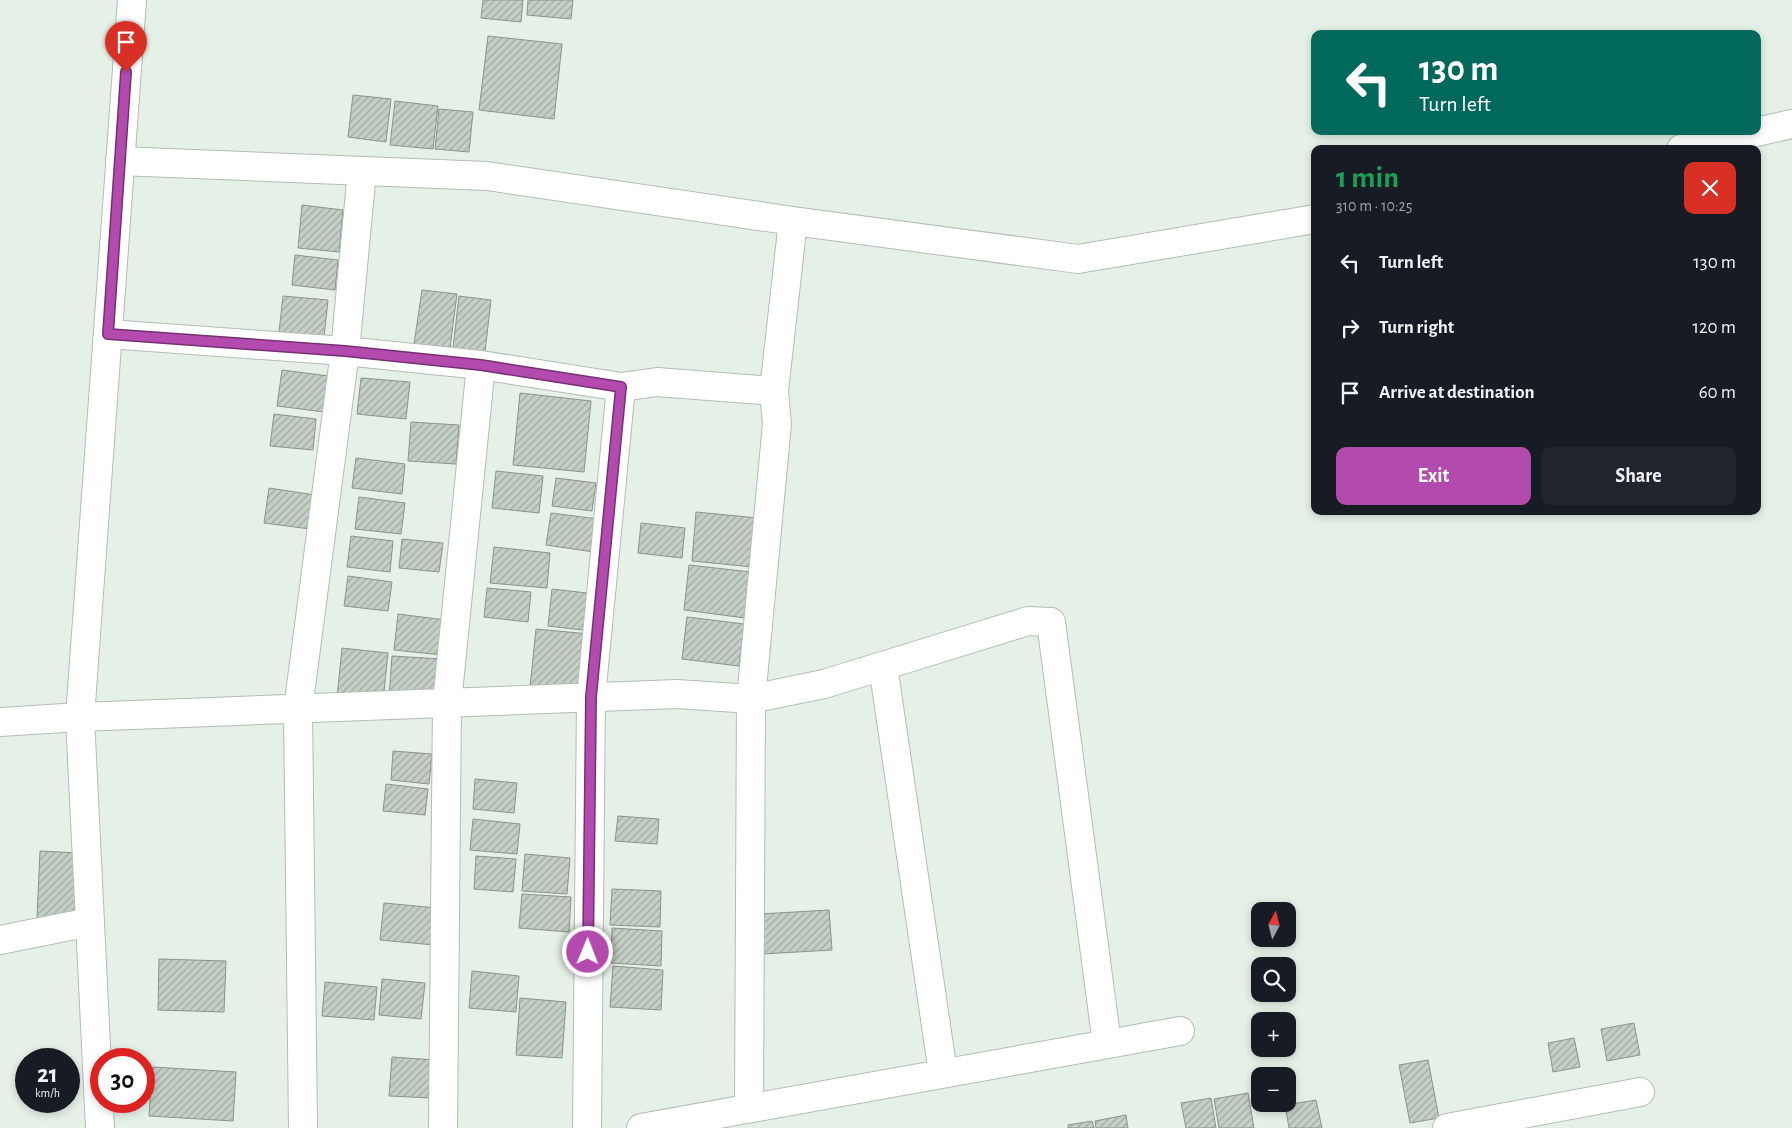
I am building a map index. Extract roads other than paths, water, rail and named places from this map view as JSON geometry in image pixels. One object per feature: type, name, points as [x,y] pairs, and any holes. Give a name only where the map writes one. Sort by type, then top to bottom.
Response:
[{"type":"street","points":[[100,1128],[80,717],[132,0]]},
{"type":"street","points":[[1761,131],[1792,124]]},
{"type":"street","points":[[1699,145],[1743,135]]},
{"type":"street","points":[[120,161],[487,176],[793,221],[1078,258],[1311,220]]},
{"type":"street","points":[[303,1128],[298,709],[345,351],[362,171]]},
{"type":"street","points":[[749,1108],[751,699],[777,424],[774,391],[793,221]]},
{"type":"street","points":[[108,334],[345,351],[481,365],[621,387],[657,382],[774,391]]},
{"type":"street","points":[[444,1128],[447,703],[481,365]]},
{"type":"street","points":[[587,1128],[591,697],[621,387]]},
{"type":"street","points":[[0,722],[80,717],[678,694],[751,699],[824,684],[1028,622],[1051,622],[1107,1044]]},
{"type":"street","points":[[883,666],[943,1074]]},
{"type":"street","points":[[0,940],[90,922]]},
{"type":"street","points":[[641,1128],[1180,1031]]},
{"type":"street","points":[[1447,1128],[1640,1092]]}]
